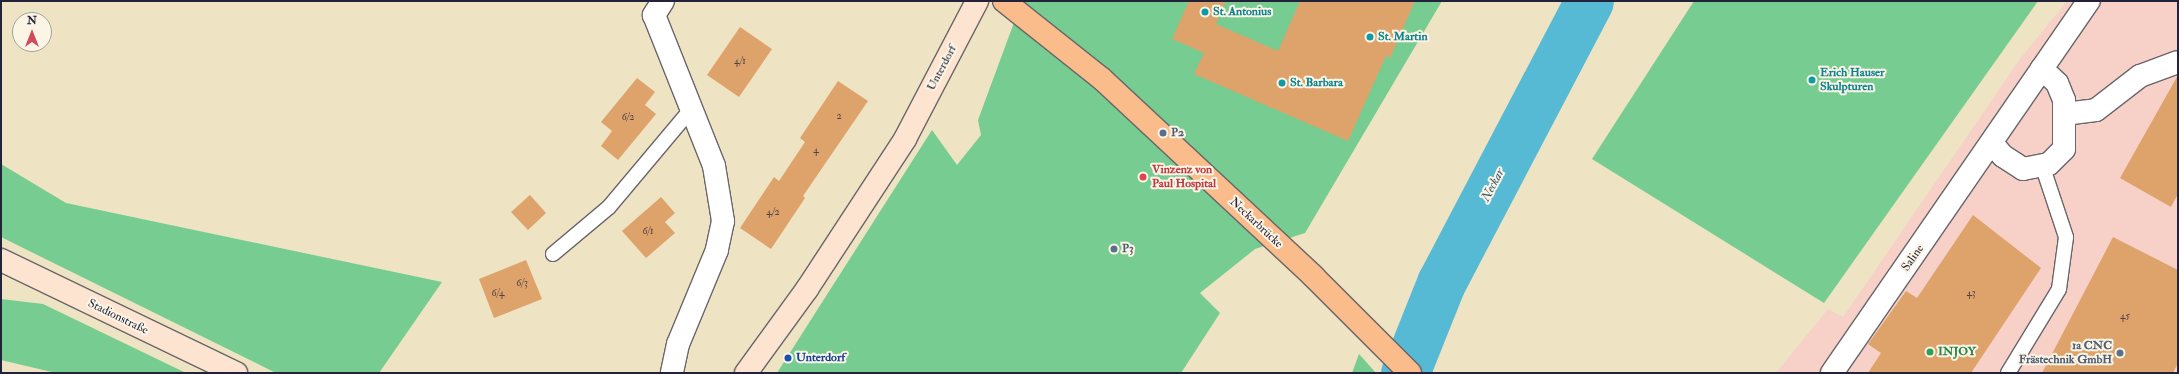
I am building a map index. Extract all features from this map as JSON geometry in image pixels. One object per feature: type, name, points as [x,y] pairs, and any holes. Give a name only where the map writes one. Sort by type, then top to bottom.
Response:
[{"type":"main road","name":"Neckarbrücke","points":[[1004,1],[1102,80],[1313,276],[1410,373]]},
{"type":"street","points":[[663,1],[654,15],[714,166],[723,221],[717,250],[678,344],[672,373]]},
{"type":"street","name":"Unterdorf","points":[[746,373],[807,289],[905,139],[977,1]]},
{"type":"street","name":"Saline","points":[[1832,373],[2089,1]]},
{"type":"street","points":[[2064,114],[2096,110],[2140,76],[2178,62]]},
{"type":"street","points":[[1992,143],[2003,156],[2023,169],[2050,164],[2064,149],[2064,100],[2057,83],[2042,70]]},
{"type":"street","name":"Stadionstraße","points":[[1,260],[236,373]]},
{"type":"lane","points":[[553,254],[609,207],[692,108]]},
{"type":"lane","points":[[2008,373],[2059,289],[2066,237],[2042,165]]},
{"type":"shaded area","points":[[2067,1],[2178,1],[2178,373],[1776,373],[1828,309],[1843,317],[2020,59]]},
{"type":"green space","name":"Vinzenz von Paul Hospital","points":[[1022,1],[1442,1],[1305,233],[1255,249],[1200,293],[1220,313],[1181,373],[777,373],[932,130],[957,165],[981,135],[978,120]]},
{"type":"green space","name":"Erich Hauser Skulpturen","points":[[1694,1],[2038,1],[1824,303],[1592,159]]},
{"type":"green space","points":[[1,164],[66,203],[442,282],[379,373],[276,373],[1,237]]},
{"type":"green space","points":[[1,299],[43,304],[186,373],[56,373],[1,360]]},
{"type":"green space","points":[[1359,354],[1376,373],[1352,373]]},
{"type":"building","points":[[1189,1],[1226,1],[1216,24],[1278,51],[1300,1],[1415,1],[1390,58],[1386,56],[1348,141],[1194,74],[1204,53],[1172,39]]},
{"type":"building","points":[[740,27],[772,49],[739,97],[707,75]]},
{"type":"building","points":[[2178,75],[2178,194],[2171,207],[2120,178]]},
{"type":"building","points":[[637,78],[655,92],[645,105],[656,114],[618,160],[601,146],[612,131],[601,122]]},
{"type":"building","points":[[838,81],[868,101],[803,196],[805,198],[771,249],[740,228],[774,177],[779,181],[805,142],[800,138]]},
{"type":"building","points":[[530,195],[546,213],[528,230],[511,212]]},
{"type":"building","points":[[661,197],[675,213],[665,222],[675,233],[646,258],[622,231]]},
{"type":"building","points":[[1973,215],[2041,268],[1971,373],[1868,373],[1881,353],[1868,344],[1906,291],[1917,298]]},
{"type":"building","points":[[2113,237],[2178,270],[2178,363],[2173,373],[2042,373]]},
{"type":"building","points":[[526,260],[542,299],[494,318],[479,279]]},
{"type":"waterway","name":"Neckar","points":[[1405,373],[1441,283],[1589,1]]},
{"type":"place","name":"St. Antonius","points":[[1205,12]]},
{"type":"place","name":"St. Martin","points":[[1370,37]]},
{"type":"place","name":"Erich Hauser Skulpturen","points":[[1812,80]]},
{"type":"place","name":"St. Barbara","points":[[1282,83]]},
{"type":"place","name":"P2","points":[[1163,133]]},
{"type":"place","name":"Vinzenz von Paul Hospital","points":[[1143,177]]},
{"type":"place","name":"P3","points":[[1114,249]]},
{"type":"place","name":"INJOY","points":[[1930,352]]},
{"type":"place","name":"1a CNC Frästechnik GmbH","points":[[2120,353]]},
{"type":"place","name":"Unterdorf","points":[[788,358]]}]
